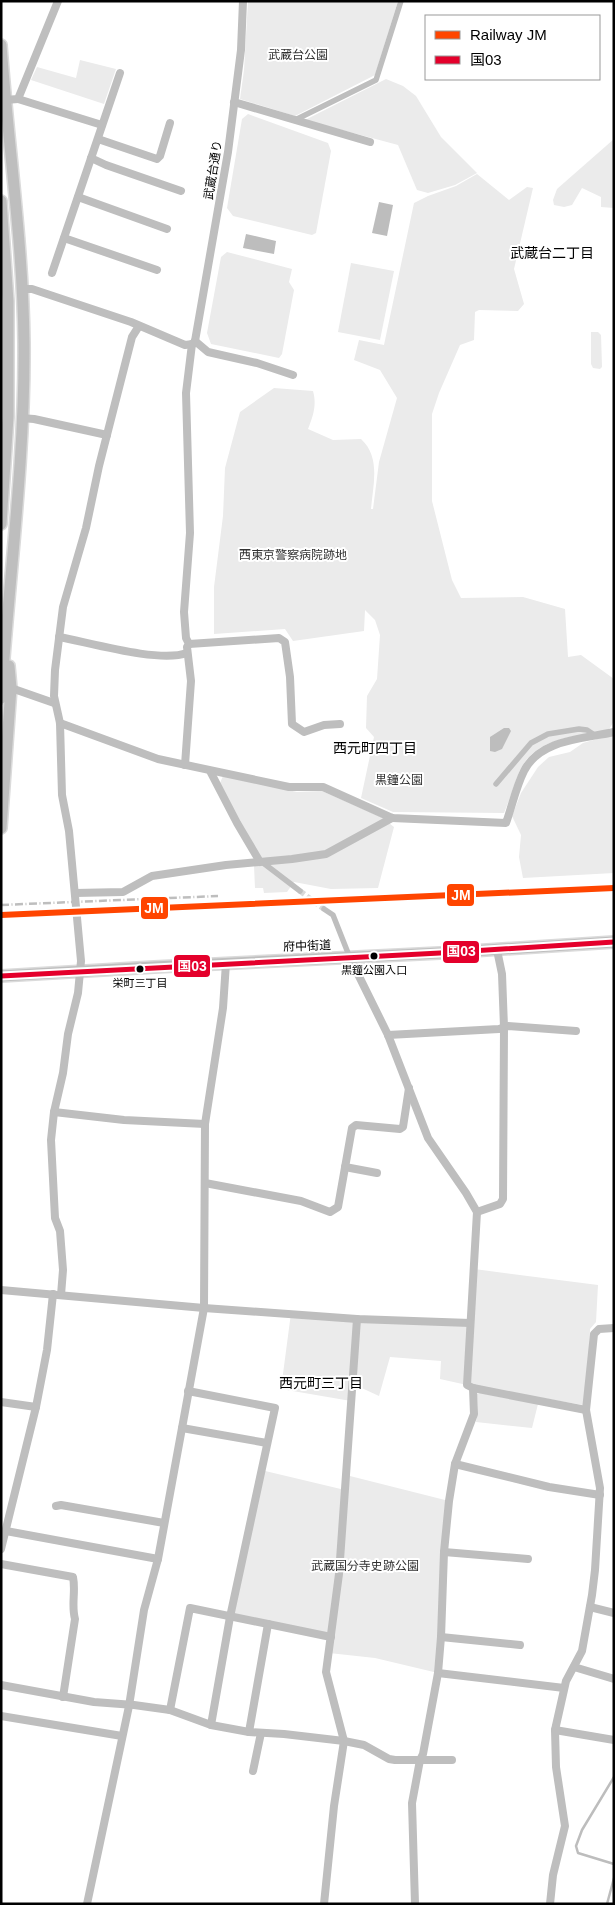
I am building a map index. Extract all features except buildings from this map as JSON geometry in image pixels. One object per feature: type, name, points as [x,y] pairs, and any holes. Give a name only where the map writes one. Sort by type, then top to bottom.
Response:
[{"type":"main road","points":[[1,45],[23,311],[21,418],[1,698]]},
{"type":"main road","points":[[5,260],[10,266],[15,261],[13,224],[14,184]]},
{"type":"main road","points":[[1,201],[8,301],[7,433],[1,524]]},
{"type":"main road","points":[[8,390],[13,347],[14,307],[20,306],[23,311]]},
{"type":"main road","points":[[1,828],[11,688],[6,639]]},
{"type":"main road","name":"府中街道","points":[[1,976],[497,950],[614,942]]},
{"type":"street","points":[[18,99],[58,1]]},
{"type":"street","name":"武蔵台通り","points":[[189,644],[186,638],[184,612],[190,533],[186,393],[228,152],[241,50],[243,1]]},
{"type":"street","points":[[295,120],[376,80],[401,1]]},
{"type":"street","points":[[52,273],[120,73]]},
{"type":"street","points":[[5,100],[18,99],[102,125]]},
{"type":"street","points":[[234,102],[370,142]]},
{"type":"street","points":[[98,138],[156,159],[160,156],[170,123]]},
{"type":"street","points":[[91,158],[181,191]]},
{"type":"street","points":[[78,197],[167,229]]},
{"type":"street","points":[[64,238],[157,270]]},
{"type":"street","points":[[22,289],[32,289],[56,296],[185,344],[194,342],[208,352],[257,363],[293,375]]},
{"type":"street","points":[[1,1549],[36,1407],[62,1260],[60,1231],[55,1218],[51,1140],[54,1112],[81,972],[69,831],[62,795],[60,723],[54,703],[55,670],[63,607],[86,528],[132,337],[139,326]]},
{"type":"street","points":[[21,418],[34,419],[107,436]]},
{"type":"street","points":[[59,637],[138,654],[178,656],[187,653]]},
{"type":"street","points":[[185,765],[191,681],[187,653],[189,644],[279,638],[285,642],[290,677],[292,724],[304,732],[324,725],[340,724]]},
{"type":"street","points":[[11,688],[54,703]]},
{"type":"street","points":[[60,723],[158,759],[289,786],[323,787],[392,818],[506,823],[525,770],[537,756],[549,747],[557,744],[614,732]]},
{"type":"street","points":[[496,784],[531,744],[548,734],[579,728],[587,730],[596,736]]},
{"type":"street","points":[[210,771],[237,823],[261,862],[300,891]]},
{"type":"street","points":[[75,893],[123,892],[152,876],[326,854],[392,818]]},
{"type":"street","points":[[324,909],[333,915],[350,958],[388,1035],[428,1138],[477,1212],[467,1385],[586,1410]]},
{"type":"street","points":[[477,1212],[502,1202],[504,1027],[502,974],[497,950]]},
{"type":"street","points":[[87,1904],[129,1706],[144,1610],[158,1559],[204,1308],[205,1124],[223,1008],[226,963]]},
{"type":"street","points":[[388,1035],[499,1029],[504,1027],[576,1031]]},
{"type":"street","points":[[205,1183],[301,1201],[330,1212],[338,1207],[352,1128],[356,1125],[400,1129],[403,1127],[409,1088]]},
{"type":"street","points":[[54,1112],[124,1120],[205,1124]]},
{"type":"street","points":[[345,1168],[377,1173]]},
{"type":"street","points":[[1,1290],[204,1308],[470,1323]]},
{"type":"street","points":[[324,1904],[334,1806],[344,1740],[326,1672],[340,1574],[357,1318]]},
{"type":"street","points":[[550,1904],[553,1874],[565,1826],[556,1766],[555,1730],[569,1673],[582,1651],[590,1607],[600,1495],[586,1410],[594,1334],[599,1329],[614,1328]]},
{"type":"street","points":[[415,1904],[412,1803],[438,1672],[444,1552],[455,1464],[474,1414],[474,1388]]},
{"type":"street","points":[[188,1390],[275,1408],[230,1616],[211,1725]]},
{"type":"street","points":[[1,1402],[36,1407]]},
{"type":"street","points":[[182,1428],[267,1443]]},
{"type":"street","points":[[455,1464],[550,1487],[600,1495]]},
{"type":"street","points":[[56,1506],[61,1505],[164,1523]]},
{"type":"street","points":[[6,1531],[158,1559]]},
{"type":"street","points":[[444,1552],[528,1559]]},
{"type":"street","points":[[1,1564],[73,1577],[72,1609],[75,1619],[63,1697]]},
{"type":"street","points":[[590,1607],[614,1613]]},
{"type":"street","points":[[170,1710],[190,1608],[331,1637]]},
{"type":"street","points":[[249,1732],[268,1624]]},
{"type":"street","points":[[441,1637],[520,1644]]},
{"type":"street","points":[[574,1667],[614,1679]]},
{"type":"street","points":[[438,1672],[564,1688]]},
{"type":"street","points":[[1,1685],[94,1702],[170,1710],[211,1725],[249,1732],[344,1740],[364,1745],[389,1759],[401,1761],[452,1760]]},
{"type":"street","points":[[1,1716],[122,1736]]},
{"type":"street","points":[[555,1730],[614,1740]]},
{"type":"street","points":[[253,1771],[261,1733]]},
{"type":"green space","name":"武蔵台公園","points":[[248,1],[398,1],[375,75],[295,116],[240,99],[244,70]]},
{"type":"green space","points":[[80,60],[116,69],[104,104],[31,80],[37,67],[76,78]]},
{"type":"green space","points":[[386,79],[403,86],[416,96],[441,137],[477,173],[455,185],[428,193],[417,190],[398,145],[305,120]]},
{"type":"green space","points":[[248,114],[328,143],[331,151],[316,233],[312,235],[233,216],[227,208],[242,119]]},
{"type":"green space","points":[[614,139],[614,208],[601,207],[601,197],[582,188],[572,205],[564,207],[554,205],[553,200],[557,189]]},
{"type":"green space","points":[[477,174],[509,200],[527,187],[533,188],[514,269],[524,304],[518,311],[479,310],[475,312],[474,340],[460,345],[432,414],[432,501],[452,580],[461,598],[523,597],[565,609],[568,657],[581,655],[614,679],[614,721],[608,731],[558,740],[536,751],[527,759],[520,770],[504,813],[393,812],[361,798],[374,737],[366,728],[367,696],[377,679],[380,635],[375,620],[365,610],[364,631],[293,641],[285,629],[214,634],[214,587],[223,516],[225,468],[240,412],[274,388],[313,391],[313,415],[308,429],[333,440],[361,439],[367,446],[371,454],[374,472],[371,509],[373,509],[379,462],[397,398],[380,370],[354,360],[359,340],[384,345],[414,203],[456,186]]},
{"type":"green space","points":[[227,252],[292,269],[289,282],[294,290],[282,354],[279,358],[211,344],[207,333],[221,257]]},
{"type":"green space","points":[[351,263],[394,271],[380,340],[338,332]]},
{"type":"green space","points":[[591,332],[598,332],[601,335],[602,367],[600,369],[593,368],[591,364]]},
{"type":"green space","points":[[614,734],[614,873],[523,878],[519,857],[521,835],[512,816],[521,793],[538,767],[549,757],[570,752],[583,743]]},
{"type":"green space","points":[[223,776],[297,792],[322,791],[381,817],[394,827],[378,888],[331,889],[294,882],[287,892],[264,893],[263,888],[255,888],[254,866],[264,864],[220,783]]},
{"type":"green space","points":[[474,1269],[598,1285],[596,1322],[590,1329],[588,1395],[583,1405],[440,1379],[441,1361],[390,1357],[379,1396],[353,1384],[351,1401],[281,1389],[291,1313],[470,1323]]},
{"type":"green space","points":[[477,1394],[538,1404],[532,1428],[476,1422],[478,1410]]},
{"type":"green space","name":"武蔵国分寺史跡公園","points":[[261,1470],[345,1490],[346,1475],[449,1501],[438,1673],[375,1658],[329,1653],[331,1637],[230,1617]]},
{"type":"shaded area","points":[[379,202],[393,205],[387,236],[372,233]]},
{"type":"shaded area","points":[[246,234],[276,241],[274,254],[243,248]]},
{"type":"shaded area","points":[[504,728],[509,728],[511,731],[502,749],[495,752],[490,751],[490,737]]},
{"type":"waterway","points":[[614,1777],[582,1830],[576,1846],[578,1853],[614,1864]]},
{"type":"waterway","points":[[607,1904],[614,1878]]},
{"type":"tunnel","points":[[300,891],[324,909]]},
{"type":"railway","points":[[1,905],[218,896]]},
{"type":"rail line","name":"JM","points":[[1,915],[614,888]]},
{"type":"transit line","name":"国03","points":[[1,976],[614,942]]},
{"type":"place","name":"黒鐘公園入口","points":[[374,956]]},
{"type":"place","name":"栄町三丁目","points":[[140,969]]},
{"type":"district","name":"武蔵台二丁目","points":[[552,253]]},
{"type":"district","name":"西元町四丁目","points":[[375,748]]},
{"type":"district","name":"西元町三丁目","points":[[321,1383]]},
{"type":"park label","name":"西東京警察病院跡地","points":[[293,555]]},
{"type":"park label","name":"黒鐘公園","points":[[399,780]]}]
